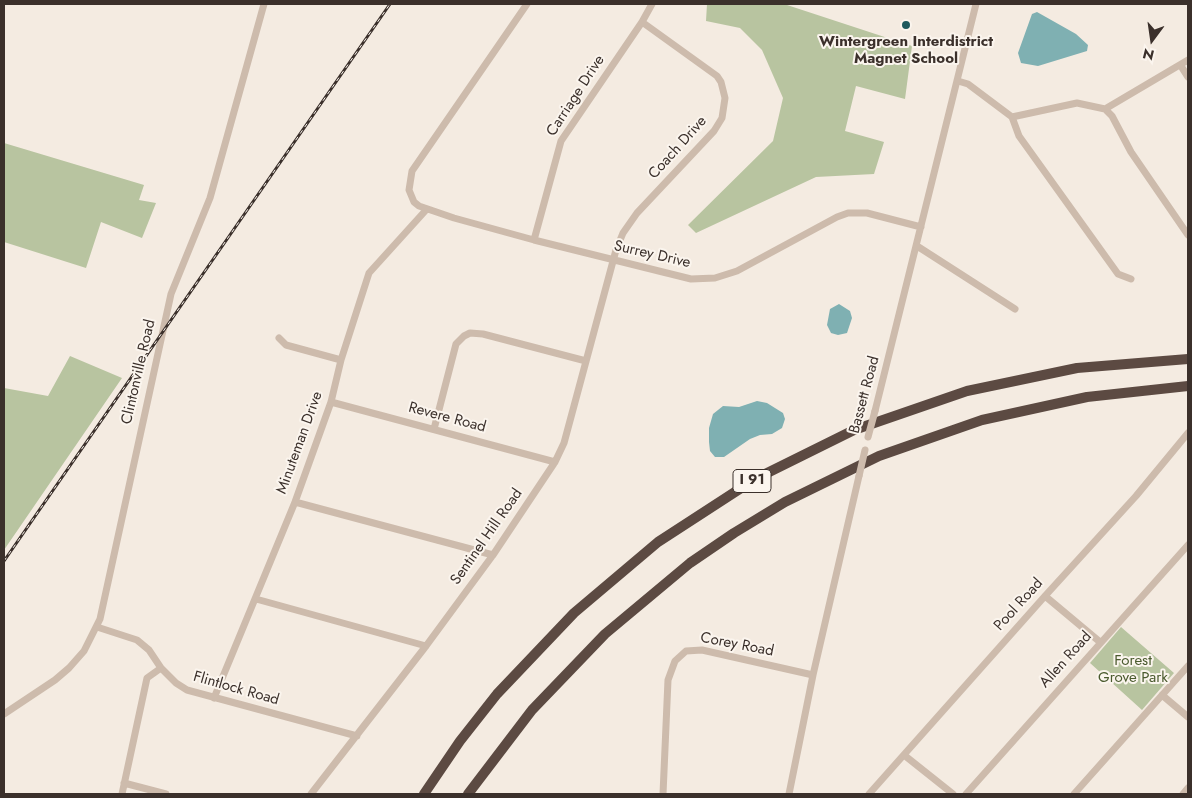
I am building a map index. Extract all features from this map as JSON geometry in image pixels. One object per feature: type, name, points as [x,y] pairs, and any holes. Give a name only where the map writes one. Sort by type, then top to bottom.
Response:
[{"type":"highway","name":"I 91","points":[[424,794],[482,712],[527,660],[568,618],[658,542],[755,479],[854,430],[957,394],[1008,381],[1077,368],[1188,359]]},
{"type":"highway","name":"I 91","points":[[468,794],[528,715],[569,669],[605,634],[690,564],[779,506],[879,456],[987,419],[1100,395],[1188,386]]},
{"type":"street","name":"Clintonville Road","points":[[4,714],[61,675],[84,651],[97,627],[106,598],[141,424],[171,294],[210,198],[264,4]]},
{"type":"street","points":[[426,210],[414,202],[411,196],[408,184],[412,171],[527,4]]},
{"type":"street","name":"Carriage Drive","points":[[534,240],[561,141],[642,22],[652,4]]},
{"type":"street","name":"Bassett Road","points":[[789,794],[813,675],[868,437],[976,4]]},
{"type":"street","name":"Coach Drive","points":[[613,260],[627,225],[714,131],[722,118],[726,102],[721,82],[713,72],[642,22]]},
{"type":"street","points":[[1105,109],[1181,66],[1188,60]]},
{"type":"street","points":[[1181,66],[1188,77]]},
{"type":"street","points":[[958,81],[968,84],[1012,117],[1019,136],[1118,274],[1131,279]]},
{"type":"street","points":[[1012,117],[1076,103],[1105,109],[1112,116],[1131,152],[1188,234]]},
{"type":"street","name":"Surrey Drive","points":[[426,210],[683,278],[707,279],[737,271],[837,217],[848,213],[867,213],[921,227]]},
{"type":"street","name":"Minuteman Drive","points":[[214,698],[295,502],[331,402],[369,273],[426,210]]},
{"type":"street","points":[[917,246],[1015,308]]},
{"type":"street","name":"Sentinel Hill Road","points":[[311,794],[426,646],[493,555],[555,462],[564,443],[613,260]]},
{"type":"street","points":[[434,429],[456,344],[470,333],[483,334],[586,361]]},
{"type":"street","points":[[279,338],[286,345],[342,360]]},
{"type":"street","name":"Revere Road","points":[[331,402],[555,462]]},
{"type":"street","name":"Pool Road","points":[[869,794],[1136,496],[1188,434]]},
{"type":"street","points":[[295,502],[493,555]]},
{"type":"street","name":"Allen Road","points":[[966,794],[1188,545]]},
{"type":"street","points":[[1045,596],[1100,642]]},
{"type":"street","points":[[256,599],[426,646]]},
{"type":"street","name":"Flintlock Road","points":[[97,627],[137,640],[149,650],[176,684],[187,690],[357,736]]},
{"type":"street","name":"Corey Road","points":[[663,794],[668,680],[674,661],[686,651],[702,650],[813,675]]},
{"type":"street","points":[[1074,794],[1188,666]]},
{"type":"street","points":[[122,794],[147,678],[162,668]]},
{"type":"street","points":[[1162,695],[1188,717]]},
{"type":"street","points":[[904,755],[953,794]]},
{"type":"street","points":[[124,783],[166,794]]},
{"type":"street","points":[[1183,794],[1188,788]]},
{"type":"green space","points":[[707,4],[784,4],[912,46],[905,99],[856,86],[845,131],[884,142],[874,174],[816,177],[696,233],[688,225],[773,141],[783,98],[762,50],[740,28],[706,21]]},
{"type":"green space","points":[[4,143],[144,185],[139,200],[156,203],[142,238],[101,222],[86,268],[4,242]]},
{"type":"green space","points":[[70,356],[122,378],[4,550],[4,388],[48,396]]},
{"type":"green space","name":"Forest Grove Park","points":[[1121,627],[1174,673],[1142,710],[1090,663]]},
{"type":"water","points":[[1037,12],[1076,34],[1088,45],[1087,51],[1038,66],[1021,63],[1018,53],[1032,14]]},
{"type":"water","points":[[839,304],[850,311],[852,318],[847,333],[838,335],[831,333],[827,325],[830,309]]},
{"type":"water","points":[[757,401],[767,403],[783,413],[785,419],[782,428],[772,434],[760,435],[750,439],[724,457],[715,457],[710,451],[709,442],[709,428],[713,414],[723,406],[739,407]]},
{"type":"railway","points":[[4,561],[390,4]]},
{"type":"place","name":"Wintergreen Interdistrict Magnet School","points":[[906,25]]}]
